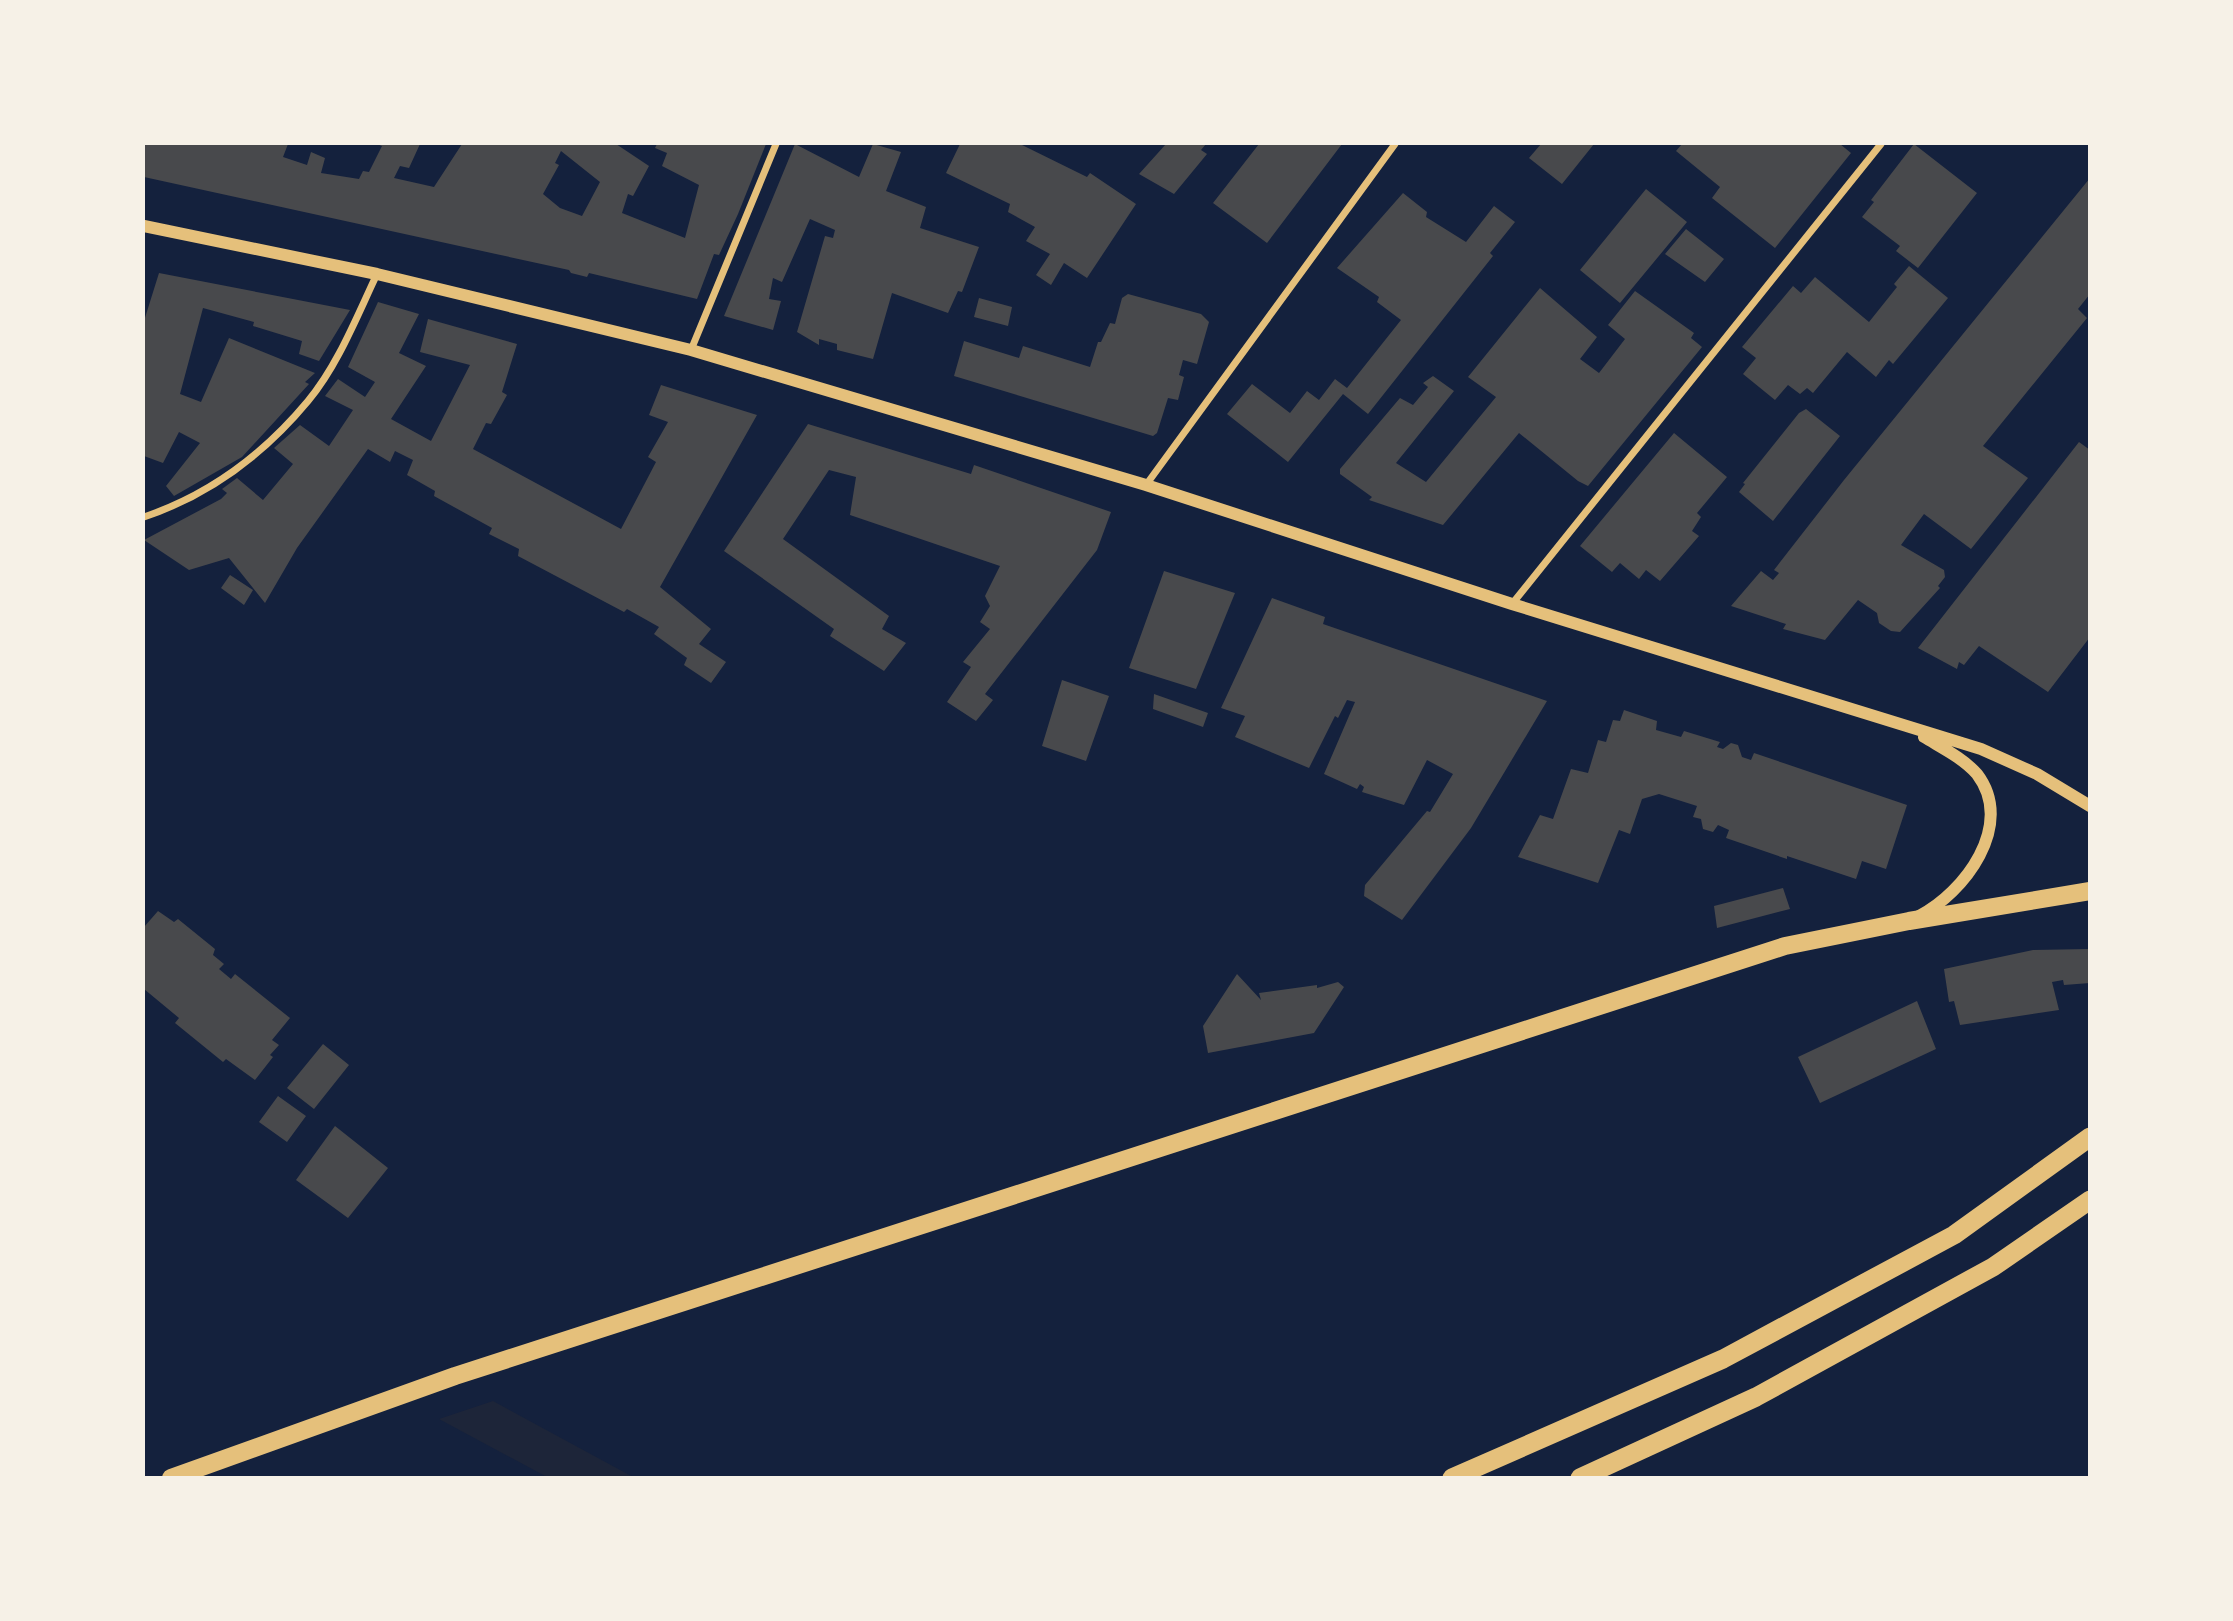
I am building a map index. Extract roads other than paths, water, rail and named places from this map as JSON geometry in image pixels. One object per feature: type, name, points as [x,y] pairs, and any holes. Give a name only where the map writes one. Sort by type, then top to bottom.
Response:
[{"type":"highway","points":[[1452,1478],[1747,1346],[1954,1235],[2090,1137]]},
{"type":"highway","points":[[1580,1478],[1756,1397],[1993,1267],[2090,1200]]},
{"type":"main road","points":[[171,1478],[455,1376],[1785,946],[1909,921],[2090,891]]},
{"type":"street","points":[[691,350],[776,144]]},
{"type":"street","points":[[1146,485],[1395,144]]},
{"type":"street","points":[[1512,604],[1881,144]]},
{"type":"street","points":[[144,226],[377,274],[691,350],[1146,485],[1512,604],[1981,749],[2037,774],[2090,806]]},
{"type":"street","points":[[144,517],[176,506],[226,478],[309,400],[337,356],[377,274]]},
{"type":"street","points":[[1906,726],[1962,760],[1976,774],[1983,785],[1989,814],[1985,844],[1965,880],[1946,899],[1909,921]]}]
